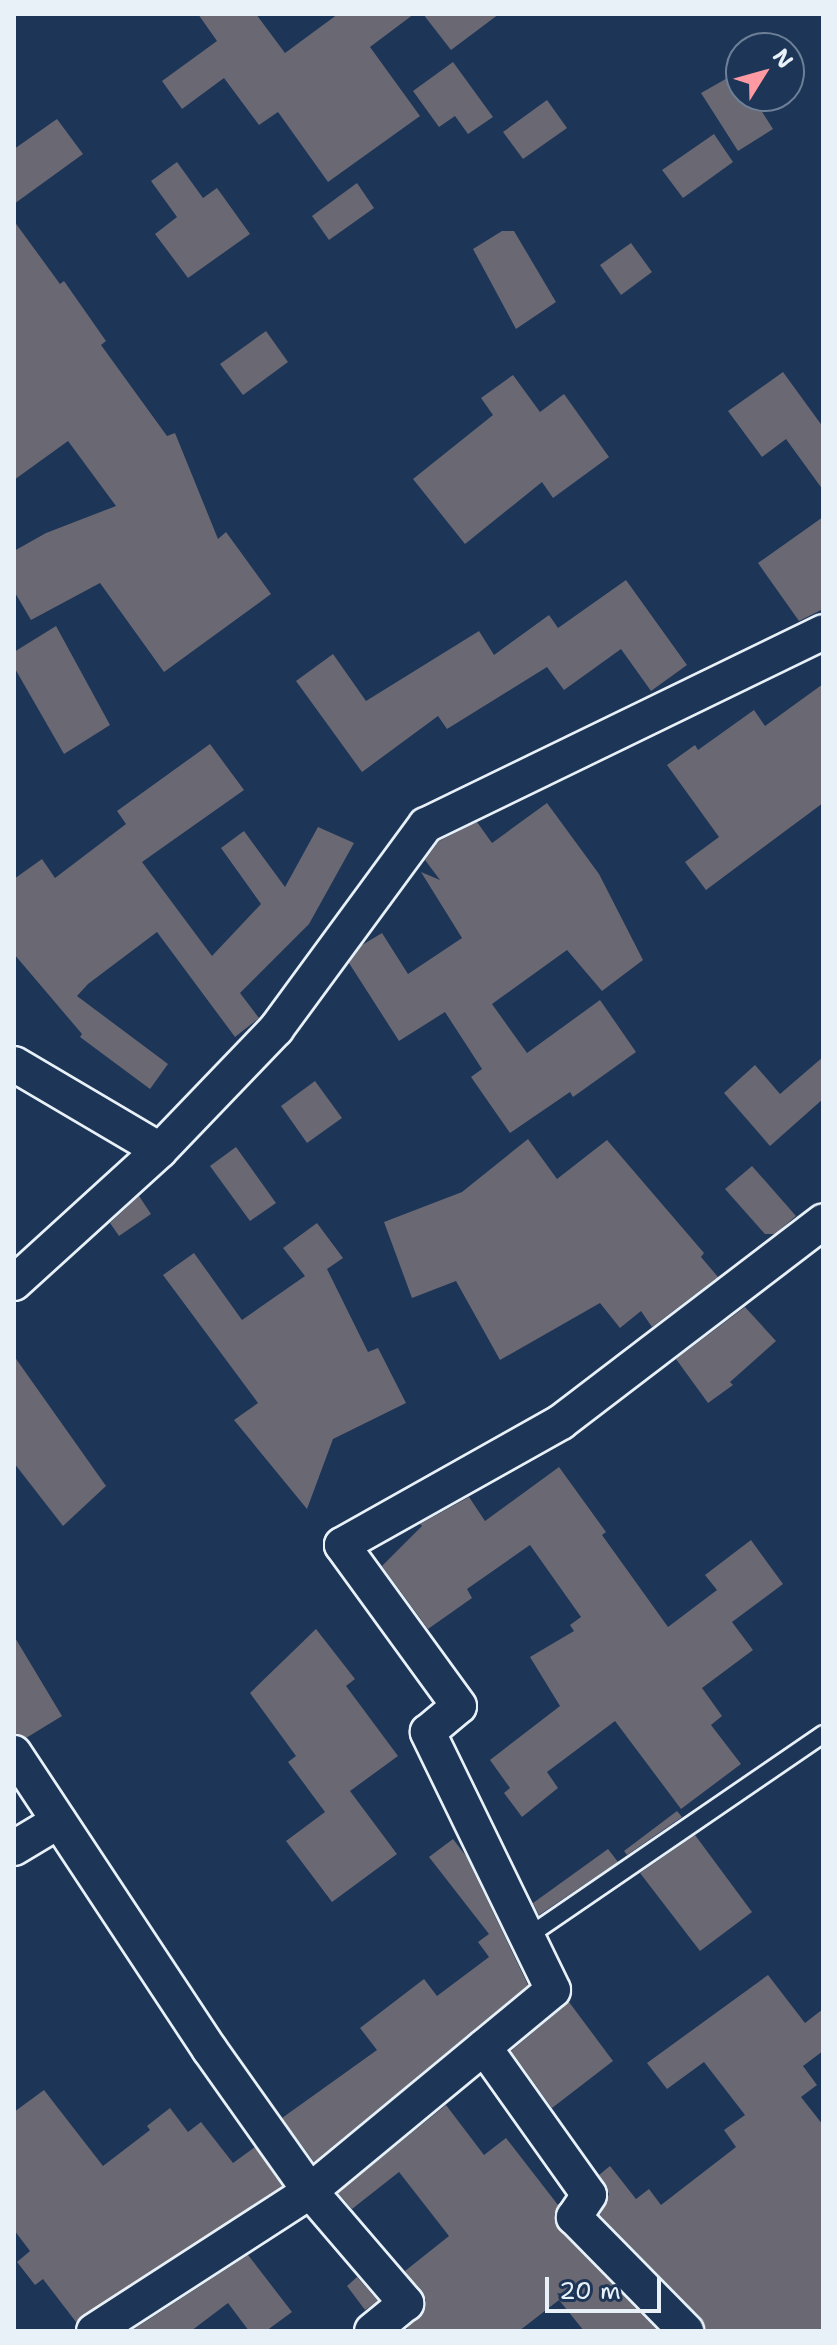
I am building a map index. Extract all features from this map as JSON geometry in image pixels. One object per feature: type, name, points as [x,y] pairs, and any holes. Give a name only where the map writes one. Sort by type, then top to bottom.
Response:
[{"type":"street","points":[[14,1283],[160,1150],[276,1029],[426,825],[823,632]]},
{"type":"street","points":[[14,1064],[160,1150]]},
{"type":"street","points":[[94,2331],[310,2191],[553,1990],[428,1732],[459,1706],[342,1545],[561,1422],[823,1222]]},
{"type":"street","points":[[14,1753],[210,2050],[310,2191],[406,2303],[372,2331]]},
{"type":"street","points":[[14,1848],[59,1821]]},
{"type":"street","points":[[484,2047],[589,2195],[574,2217],[686,2331]]},
{"type":"lane","points":[[527,1937],[823,1734]]},
{"type":"building","points":[[198,14],[256,14],[285,53],[338,14],[414,14],[370,47],[420,116],[328,182],[278,112],[259,125],[224,78],[182,109],[162,81],[217,41]]},
{"type":"building","points":[[423,14],[499,14],[451,50]]},
{"type":"building","points":[[453,62],[493,117],[468,134],[455,116],[439,127],[413,91]]},
{"type":"building","points":[[725,79],[725,112],[762,112],[773,129],[738,151],[701,93]]},
{"type":"building","points":[[547,100],[567,128],[523,159],[503,132]]},
{"type":"building","points":[[57,119],[83,154],[14,204],[14,149]]},
{"type":"building","points":[[714,134],[733,162],[683,198],[662,170]]},
{"type":"building","points":[[177,162],[203,198],[217,188],[250,234],[188,278],[155,234],[177,217],[151,181]]},
{"type":"building","points":[[357,183],[374,208],[329,240],[312,216]]},
{"type":"building","points":[[14,221],[60,284],[64,281],[106,341],[101,345],[167,436],[175,433],[218,539],[226,532],[271,594],[164,672],[100,583],[31,620],[14,591],[14,551],[46,533],[116,506],[68,441],[14,480]]},
{"type":"building","points":[[502,231],[514,231],[556,302],[516,329],[473,249]]},
{"type":"building","points":[[631,243],[652,272],[621,295],[600,265]]},
{"type":"building","points":[[266,331],[288,362],[243,395],[220,364]]},
{"type":"building","points":[[783,372],[823,427],[823,490],[786,439],[762,457],[728,411]]},
{"type":"building","points":[[513,375],[540,412],[564,394],[609,457],[553,498],[542,482],[465,544],[413,479],[493,415],[481,398]]},
{"type":"building","points":[[823,517],[823,609],[799,621],[758,563]]},
{"type":"building","points":[[626,580],[687,665],[651,691],[621,649],[564,690],[547,667],[447,729],[438,716],[362,772],[296,681],[333,654],[366,701],[479,631],[494,655],[549,615],[558,628]]},
{"type":"building","points":[[56,626],[110,725],[64,754],[14,667],[14,652]]},
{"type":"building","points":[[823,684],[823,803],[706,890],[685,862],[719,837],[667,765],[695,745],[698,750],[754,710],[765,726]]},
{"type":"building","points":[[210,744],[244,790],[142,862],[212,956],[261,904],[221,848],[244,831],[285,887],[318,827],[354,843],[309,924],[240,993],[259,1018],[235,1037],[157,932],[88,984],[77,996],[168,1064],[150,1089],[80,1037],[82,1034],[14,954],[14,879],[42,859],[55,878],[126,824],[117,811]]},
{"type":"building","points":[[547,803],[599,874],[643,960],[602,991],[567,950],[492,1004],[527,1053],[600,1000],[636,1052],[573,1097],[570,1092],[510,1133],[471,1077],[482,1069],[445,1012],[399,1041],[349,963],[362,945],[382,933],[408,974],[462,938],[421,872],[440,880],[425,860],[439,841],[477,822],[492,843]]},
{"type":"building","points":[[823,1057],[823,1099],[770,1146],[724,1093],[755,1065],[780,1094]]},
{"type":"building","points":[[315,1081],[342,1118],[307,1143],[281,1106]]},
{"type":"building","points":[[528,1139],[557,1179],[607,1140],[704,1253],[701,1257],[718,1277],[652,1327],[641,1311],[620,1328],[600,1303],[500,1360],[456,1281],[412,1298],[384,1222],[462,1192]]},
{"type":"building","points":[[236,1147],[276,1203],[250,1221],[210,1166]]},
{"type":"building","points":[[752,1166],[796,1216],[775,1234],[765,1234],[725,1189]]},
{"type":"building","points":[[139,1196],[151,1214],[119,1236],[110,1223]]},
{"type":"building","points":[[317,1223],[343,1258],[327,1269],[368,1352],[378,1348],[406,1403],[333,1439],[307,1509],[234,1420],[258,1403],[163,1275],[194,1253],[242,1320],[305,1276],[283,1248]]},
{"type":"building","points":[[745,1307],[776,1341],[730,1382],[733,1385],[708,1403],[676,1359]]},
{"type":"building","points":[[14,1356],[106,1486],[63,1526],[14,1463]]},
{"type":"building","points":[[559,1467],[606,1532],[602,1535],[668,1627],[717,1590],[705,1575],[751,1540],[783,1584],[732,1622],[753,1650],[702,1688],[722,1716],[711,1725],[741,1764],[681,1809],[615,1721],[547,1772],[558,1788],[522,1817],[504,1793],[510,1788],[490,1760],[560,1706],[530,1657],[574,1631],[570,1625],[581,1617],[530,1545],[467,1589],[472,1598],[428,1629],[382,1566],[422,1526],[420,1524],[469,1497],[485,1521]]},
{"type":"building","points":[[316,1629],[355,1679],[346,1686],[398,1756],[350,1791],[397,1854],[332,1902],[286,1841],[325,1812],[288,1762],[296,1756],[250,1693]]},
{"type":"building","points":[[14,1636],[62,1716],[26,1738],[14,1733]]},
{"type":"building","points":[[677,1811],[682,1817],[627,1855],[624,1851]]},
{"type":"building","points":[[695,1835],[752,1912],[700,1951],[640,1873]]},
{"type":"building","points":[[453,1839],[466,1856],[528,1985],[314,2162],[282,2118],[377,2050],[360,2028],[424,1979],[437,1996],[489,1957],[478,1942],[489,1934],[429,1857]]},
{"type":"building","points":[[608,1849],[618,1862],[539,1915],[533,1903]]},
{"type":"building","points":[[768,1975],[805,2023],[823,2009],[823,2051],[803,2066],[817,2085],[801,2097],[823,2125],[823,2331],[705,2331],[700,2317],[600,2215],[609,2194],[599,2175],[610,2166],[636,2199],[649,2189],[661,2205],[736,2147],[724,2130],[745,2115],[704,2062],[667,2089],[647,2063]]},
{"type":"building","points":[[569,2002],[613,2061],[552,2108],[511,2051]]},
{"type":"building","points":[[44,2090],[103,2166],[150,2130],[147,2126],[170,2108],[188,2132],[201,2122],[233,2163],[255,2147],[282,2186],[76,2322],[43,2279],[35,2285],[17,2262],[30,2251],[14,2230],[14,2112]]},
{"type":"building","points":[[446,2105],[484,2155],[506,2138],[558,2205],[554,2215],[560,2231],[658,2331],[584,2331],[559,2300],[519,2331],[409,2331],[407,2328],[424,2311],[426,2300],[405,2271],[449,2236],[399,2172],[352,2209],[338,2193]]},
{"type":"building","points":[[248,2255],[292,2312],[266,2331],[249,2331],[228,2303],[191,2331],[131,2331]]},
{"type":"building","points":[[357,2277],[378,2301],[365,2310],[347,2286]]}]
